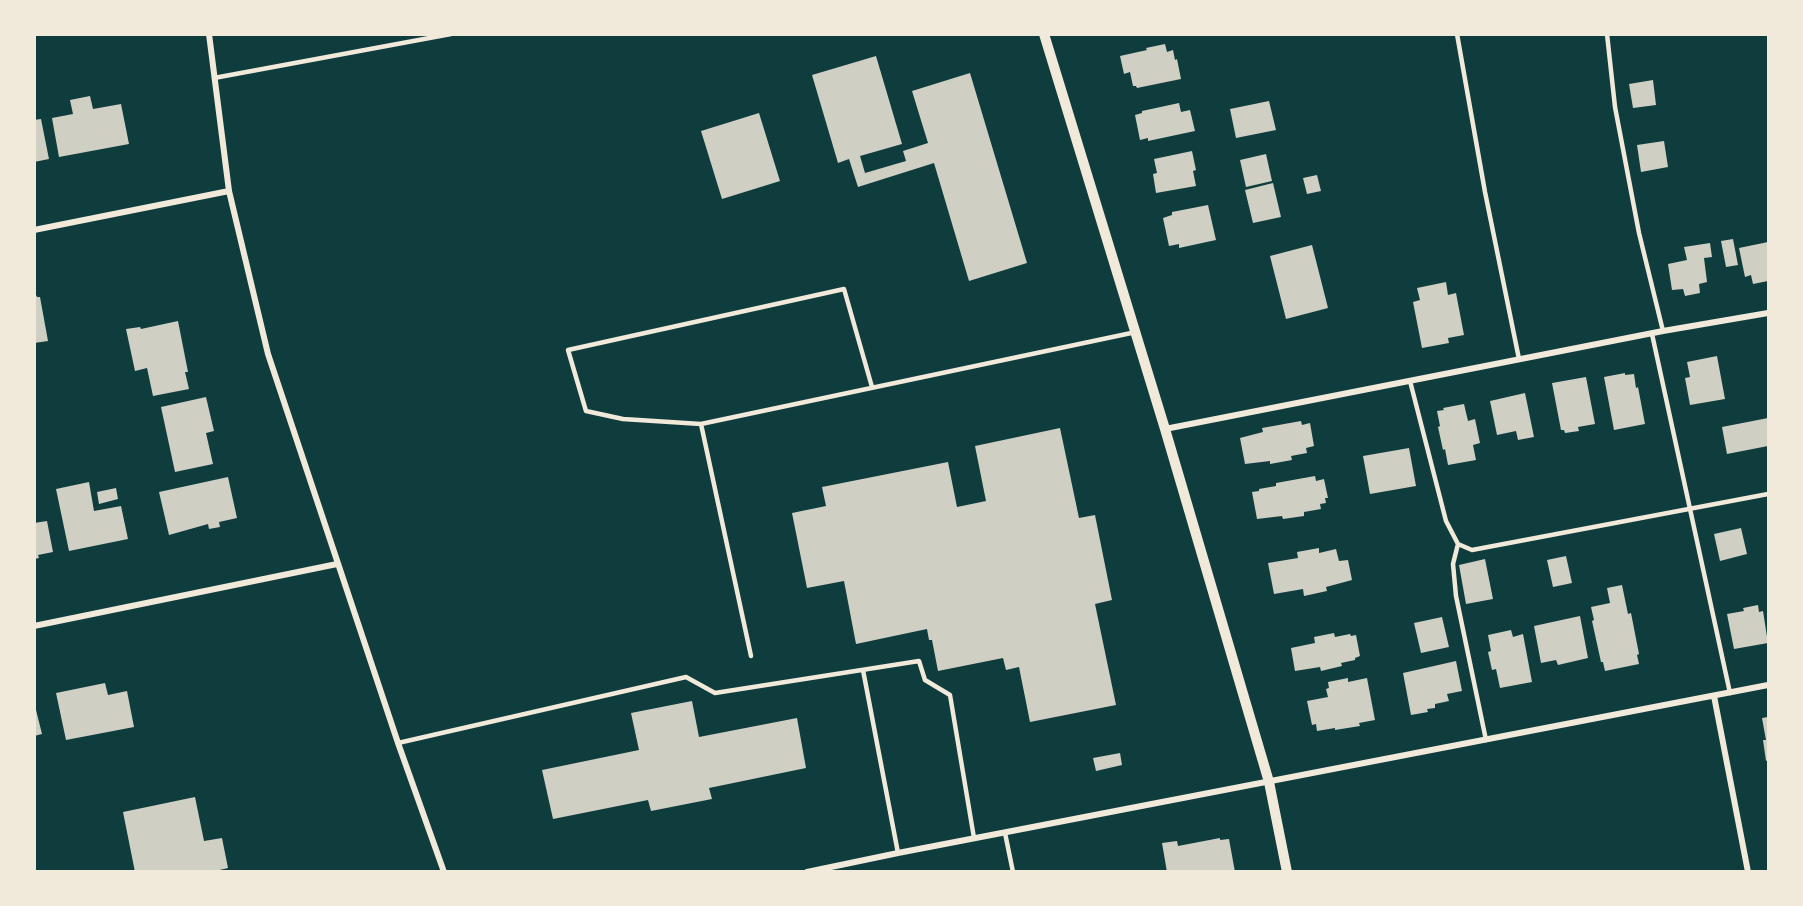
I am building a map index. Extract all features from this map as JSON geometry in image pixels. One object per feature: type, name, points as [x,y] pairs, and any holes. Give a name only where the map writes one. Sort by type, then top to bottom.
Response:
[{"type":"street","points":[[209,34],[229,191],[268,354],[337,564],[444,872]]},
{"type":"street","points":[[1044,34],[1136,332],[1269,782],[1287,872]]},
{"type":"street","points":[[34,230],[229,191]]},
{"type":"street","points":[[1165,429],[1663,331],[1768,313]]},
{"type":"street","points":[[34,626],[337,564]]},
{"type":"street","points":[[807,872],[1768,686]]},
{"type":"street","points":[[1714,696],[1748,872]]},
{"type":"lane","points":[[214,78],[451,34]]},
{"type":"lane","points":[[1457,34],[1485,192],[1519,359]]},
{"type":"lane","points":[[1607,34],[1615,107],[1639,234],[1663,331]]},
{"type":"lane","points":[[872,387],[844,289],[568,350],[586,411],[623,419],[701,424],[1136,332]]},
{"type":"lane","points":[[1652,334],[1730,693]]},
{"type":"lane","points":[[1410,381],[1446,521],[1458,544],[1472,550],[1768,494]]},
{"type":"lane","points":[[701,424],[751,656]]},
{"type":"lane","points":[[1458,544],[1453,564],[1456,596],[1486,740]]},
{"type":"lane","points":[[398,743],[686,677],[715,693],[919,661],[925,680],[950,695],[974,838]]},
{"type":"lane","points":[[863,670],[898,853]]},
{"type":"lane","points":[[1005,833],[1013,872]]},
{"type":"building","points":[[1165,44],[1167,52],[1173,50],[1181,79],[1137,88],[1133,86],[1130,72],[1124,74],[1120,56]]},
{"type":"building","points":[[876,56],[902,144],[860,156],[865,173],[906,161],[903,151],[928,143],[912,91],[970,73],[1027,263],[969,281],[934,163],[858,187],[849,159],[838,163],[812,75]]},
{"type":"building","points":[[1653,80],[1656,105],[1633,108],[1629,84]]},
{"type":"building","points":[[90,96],[93,109],[121,104],[129,144],[59,157],[52,118],[73,114],[70,100]]},
{"type":"building","points":[[1269,101],[1276,130],[1236,138],[1230,109]]},
{"type":"building","points":[[1179,103],[1181,112],[1190,110],[1195,131],[1148,141],[1148,138],[1140,140],[1135,115],[1142,111]]},
{"type":"building","points":[[759,113],[780,181],[722,199],[701,131]]},
{"type":"building","points":[[41,119],[49,159],[34,162],[34,120]]},
{"type":"building","points":[[1664,141],[1668,167],[1641,172],[1637,145]]},
{"type":"building","points":[[1192,151],[1196,170],[1193,171],[1196,186],[1156,193],[1153,174],[1157,173],[1154,159]]},
{"type":"building","points":[[1266,154],[1272,181],[1246,187],[1240,160]]},
{"type":"building","points":[[1317,175],[1321,191],[1307,194],[1303,178]]},
{"type":"building","points":[[1273,183],[1281,217],[1253,223],[1245,190]]},
{"type":"building","points":[[1208,205],[1216,240],[1179,248],[1179,244],[1169,246],[1163,218],[1172,215],[1172,212]]},
{"type":"building","points":[[1733,239],[1738,265],[1726,267],[1721,241]]},
{"type":"building","points":[[1768,242],[1768,281],[1753,284],[1751,275],[1745,277],[1739,248]]},
{"type":"building","points":[[1710,243],[1712,257],[1704,258],[1707,282],[1699,284],[1700,293],[1685,296],[1683,289],[1672,290],[1668,264],[1687,260],[1684,247]]},
{"type":"building","points":[[1312,245],[1328,308],[1286,319],[1270,256]]},
{"type":"building","points":[[1446,282],[1448,295],[1456,293],[1464,335],[1448,338],[1449,343],[1422,348],[1413,302],[1420,300],[1417,288]]},
{"type":"building","points":[[34,291],[37,297],[40,297],[48,341],[34,343]]},
{"type":"building","points":[[178,321],[189,389],[153,396],[147,368],[135,371],[126,329],[140,327],[141,329]]},
{"type":"building","points":[[1717,356],[1725,399],[1690,405],[1685,378],[1690,377],[1687,362]]},
{"type":"building","points":[[1625,373],[1625,375],[1634,374],[1645,424],[1614,430],[1604,377]]},
{"type":"building","points":[[1586,377],[1595,424],[1578,427],[1579,431],[1565,433],[1561,430],[1552,383]]},
{"type":"building","points":[[1525,393],[1534,437],[1518,440],[1516,431],[1497,435],[1490,401]]},
{"type":"building","points":[[206,397],[214,431],[206,433],[213,464],[175,472],[161,407]]},
{"type":"building","points":[[1464,404],[1468,421],[1475,419],[1480,443],[1473,445],[1476,460],[1448,465],[1438,427],[1440,426],[1437,411]]},
{"type":"building","points":[[1768,418],[1768,446],[1727,454],[1722,427]]},
{"type":"building","points":[[1301,421],[1302,425],[1310,423],[1314,446],[1306,448],[1307,453],[1291,456],[1292,460],[1270,464],[1270,461],[1245,464],[1240,438],[1263,432],[1262,428]]},
{"type":"building","points":[[1060,428],[1079,518],[1095,515],[1112,600],[1095,604],[1116,705],[1030,722],[1019,667],[1006,670],[1003,658],[938,671],[932,640],[929,640],[927,629],[856,644],[844,581],[807,588],[792,513],[826,506],[822,487],[948,462],[957,507],[986,501],[975,446]]},
{"type":"building","points":[[1409,448],[1416,486],[1370,494],[1363,456]]},
{"type":"building","points":[[1315,476],[1316,481],[1324,479],[1328,498],[1325,498],[1326,503],[1320,504],[1321,509],[1304,512],[1304,516],[1257,519],[1252,492],[1276,486],[1276,483]]},
{"type":"building","points":[[228,477],[237,518],[219,522],[220,527],[209,529],[208,524],[169,535],[159,492]]},
{"type":"building","points":[[89,482],[94,511],[121,506],[128,539],[69,551],[56,489]]},
{"type":"building","points":[[116,488],[118,499],[99,504],[97,492]]},
{"type":"building","points":[[47,521],[53,552],[38,555],[39,558],[34,559],[34,523]]},
{"type":"building","points":[[1741,528],[1747,554],[1720,561],[1714,534]]},
{"type":"building","points":[[1319,548],[1319,553],[1336,549],[1339,561],[1348,560],[1352,580],[1326,587],[1327,591],[1304,596],[1303,589],[1274,594],[1268,563],[1298,558],[1297,552]]},
{"type":"building","points":[[1566,556],[1572,583],[1553,587],[1547,560]]},
{"type":"building","points":[[1485,559],[1493,599],[1466,604],[1459,565]]},
{"type":"building","points":[[1622,585],[1628,614],[1631,613],[1639,664],[1605,671],[1592,621],[1594,620],[1591,607],[1610,603],[1607,588]]},
{"type":"building","points":[[1758,605],[1759,612],[1763,611],[1768,643],[1734,649],[1727,614],[1744,611],[1743,608]]},
{"type":"building","points":[[1580,616],[1588,658],[1558,665],[1556,660],[1541,663],[1534,626]]},
{"type":"building","points":[[1442,617],[1449,647],[1421,653],[1414,623]]},
{"type":"building","points":[[1511,630],[1513,637],[1523,634],[1532,682],[1500,688],[1496,669],[1492,670],[1488,652],[1491,651],[1488,635]]},
{"type":"building","points":[[1334,633],[1335,637],[1356,635],[1360,656],[1355,660],[1341,663],[1342,666],[1321,671],[1320,667],[1295,671],[1291,648],[1315,643],[1314,637]]},
{"type":"building","points":[[1456,661],[1462,691],[1447,694],[1449,701],[1435,704],[1435,708],[1427,709],[1428,712],[1411,715],[1403,673]]},
{"type":"building","points":[[1348,678],[1348,682],[1367,678],[1375,720],[1359,723],[1360,726],[1317,731],[1316,724],[1312,725],[1307,701],[1328,697],[1326,689],[1329,688],[1328,682]]},
{"type":"building","points":[[105,683],[108,695],[127,691],[134,727],[66,740],[56,693]]},
{"type":"building","points":[[692,701],[699,737],[797,718],[806,768],[709,788],[712,799],[651,811],[648,800],[553,819],[542,770],[639,750],[631,713]]},
{"type":"building","points":[[34,702],[42,734],[34,736]]},
{"type":"building","points":[[1768,717],[1768,760],[1766,761],[1763,740],[1766,740],[1762,718]]},
{"type":"building","points":[[1120,753],[1122,765],[1096,771],[1093,758]]},
{"type":"building","points":[[195,797],[204,841],[222,838],[228,868],[211,872],[135,872],[123,812]]},
{"type":"building","points":[[1220,838],[1220,840],[1229,839],[1235,872],[1167,872],[1162,843],[1177,841],[1178,846]]}]
